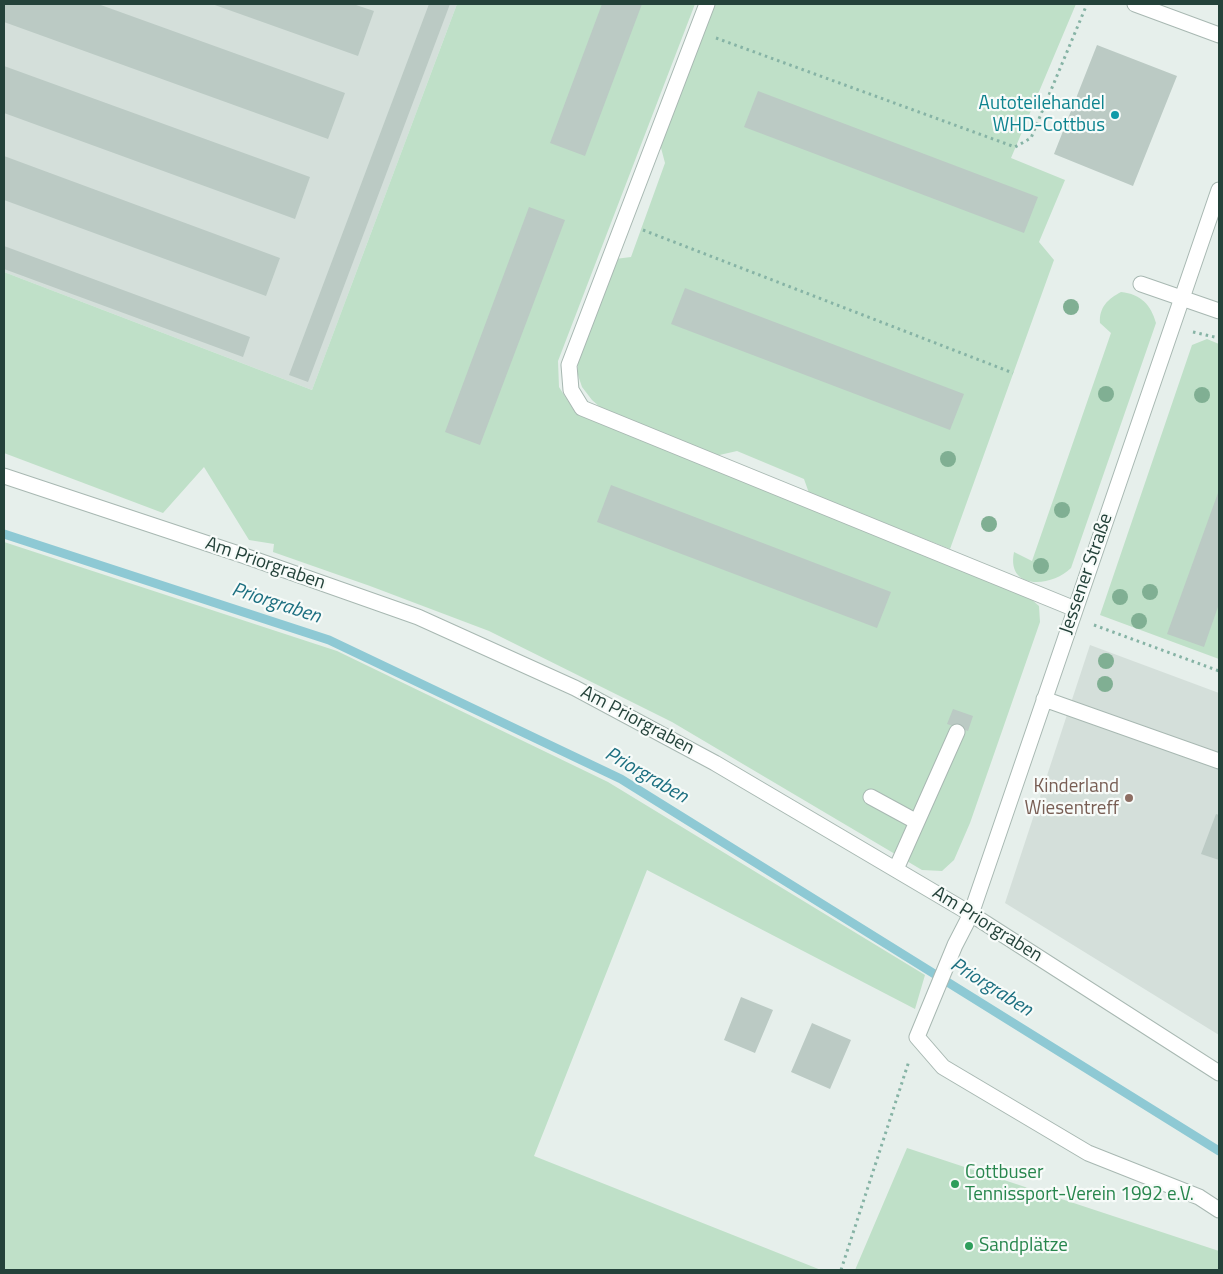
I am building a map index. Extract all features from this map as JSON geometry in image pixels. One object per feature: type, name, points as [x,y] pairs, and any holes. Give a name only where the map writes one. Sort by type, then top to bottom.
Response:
[{"type":"street","points":[[707,4],[569,365],[571,390],[582,408],[999,573],[1073,613]]},
{"type":"street","points":[[1135,4],[1219,35]]},
{"type":"street","name":"Jessener Straße","points":[[917,1036],[971,914],[1219,190]]},
{"type":"street","points":[[1142,284],[1219,311]]},
{"type":"street","name":"Am Priorgraben","points":[[4,476],[233,552],[418,617],[575,688],[715,763],[896,869],[971,914],[1219,1073]]},
{"type":"street","points":[[1044,699],[1219,761]]},
{"type":"street","points":[[896,869],[957,732]]},
{"type":"street","points":[[871,797],[917,822]]},
{"type":"street","points":[[917,1036],[943,1067],[1088,1153],[1199,1197],[1219,1210]]},
{"type":"path","points":[[697,31],[1015,147],[1031,138],[1087,4]]},
{"type":"path","points":[[623,223],[1013,373]]},
{"type":"path","points":[[1073,613],[1219,671]]},
{"type":"path","points":[[841,1270],[917,1036]]},
{"type":"shaded area","points":[[4,4],[457,4],[312,390],[4,272]]},
{"type":"shaded area","name":"Kinderland Wiesentreff","points":[[1090,645],[1219,693],[1219,1035],[1005,903]]},
{"type":"green space","points":[[457,4],[695,4],[558,361],[559,387],[575,412],[988,580],[1031,599],[1039,606],[1040,622],[970,823],[954,860],[942,871],[922,870],[672,722],[489,631],[273,552],[274,544],[249,540],[204,467],[163,513],[4,453],[4,272],[312,390]]},
{"type":"green space","points":[[711,4],[1076,4],[1011,158],[1065,180],[1039,242],[1054,260],[950,549],[809,493],[804,479],[737,451],[715,456],[601,408],[582,387],[578,375],[578,356],[615,259],[631,257],[665,163],[660,144]]},
{"type":"green space","points":[[1121,292],[1140,298],[1148,306],[1156,323],[1071,568],[1053,579],[1043,582],[1032,582],[1017,574],[1013,565],[1014,552],[1032,561],[1111,333],[1100,323],[1101,312],[1108,301]]},
{"type":"green space","points":[[1207,339],[1219,344],[1219,659],[1100,615],[1192,345]]},
{"type":"green space","points":[[4,542],[337,651],[608,782],[925,975],[915,1009],[647,870],[534,1156],[821,1270],[4,1270]]},
{"type":"green space","name":"Cottbuser Tennissport-Verein 1992 e.V.","points":[[907,1148],[1219,1251],[1219,1270],[855,1270]]},
{"type":"building","points":[[4,4],[98,4],[345,93],[328,139],[4,22]]},
{"type":"building","points":[[212,4],[353,4],[374,11],[358,56]]},
{"type":"building","points":[[429,4],[450,4],[308,382],[289,375]]},
{"type":"building","points":[[602,4],[642,4],[585,156],[550,143]]},
{"type":"building","name":"Autoteilehandel WHD-Cottbus","points":[[1097,45],[1177,76],[1133,186],[1054,154]]},
{"type":"building","points":[[4,66],[310,177],[295,219],[4,113]]},
{"type":"building","points":[[758,91],[1038,197],[1024,233],[744,127]]},
{"type":"building","points":[[4,156],[280,258],[266,296],[4,200]]},
{"type":"building","points":[[529,207],[565,220],[480,445],[445,432]]},
{"type":"building","points":[[4,246],[250,337],[243,357],[4,269]]},
{"type":"building","points":[[685,288],[964,394],[950,430],[671,324]]},
{"type":"building","points":[[611,485],[891,592],[877,628],[597,522]]},
{"type":"building","points":[[1219,490],[1219,604],[1204,647],[1167,634]]},
{"type":"building","points":[[953,709],[973,716],[968,731],[947,724]]},
{"type":"building","points":[[1216,814],[1219,815],[1219,860],[1201,854]]},
{"type":"building","points":[[741,997],[773,1010],[755,1053],[724,1040]]},
{"type":"building","points":[[812,1023],[851,1040],[830,1089],[791,1072]]},
{"type":"waterway","name":"Priorgraben","points":[[4,534],[329,640],[621,779],[1219,1151]]},
{"type":"place","name":"Autoteilehandel WHD-Cottbus","points":[[1115,115]]},
{"type":"place","name":"Kinderland Wiesentreff","points":[[1129,798]]},
{"type":"place","name":"Cottbuser Tennissport-Verein 1992 e.V.","points":[[955,1184]]},
{"type":"place","name":"Sandplätze","points":[[969,1246]]}]
